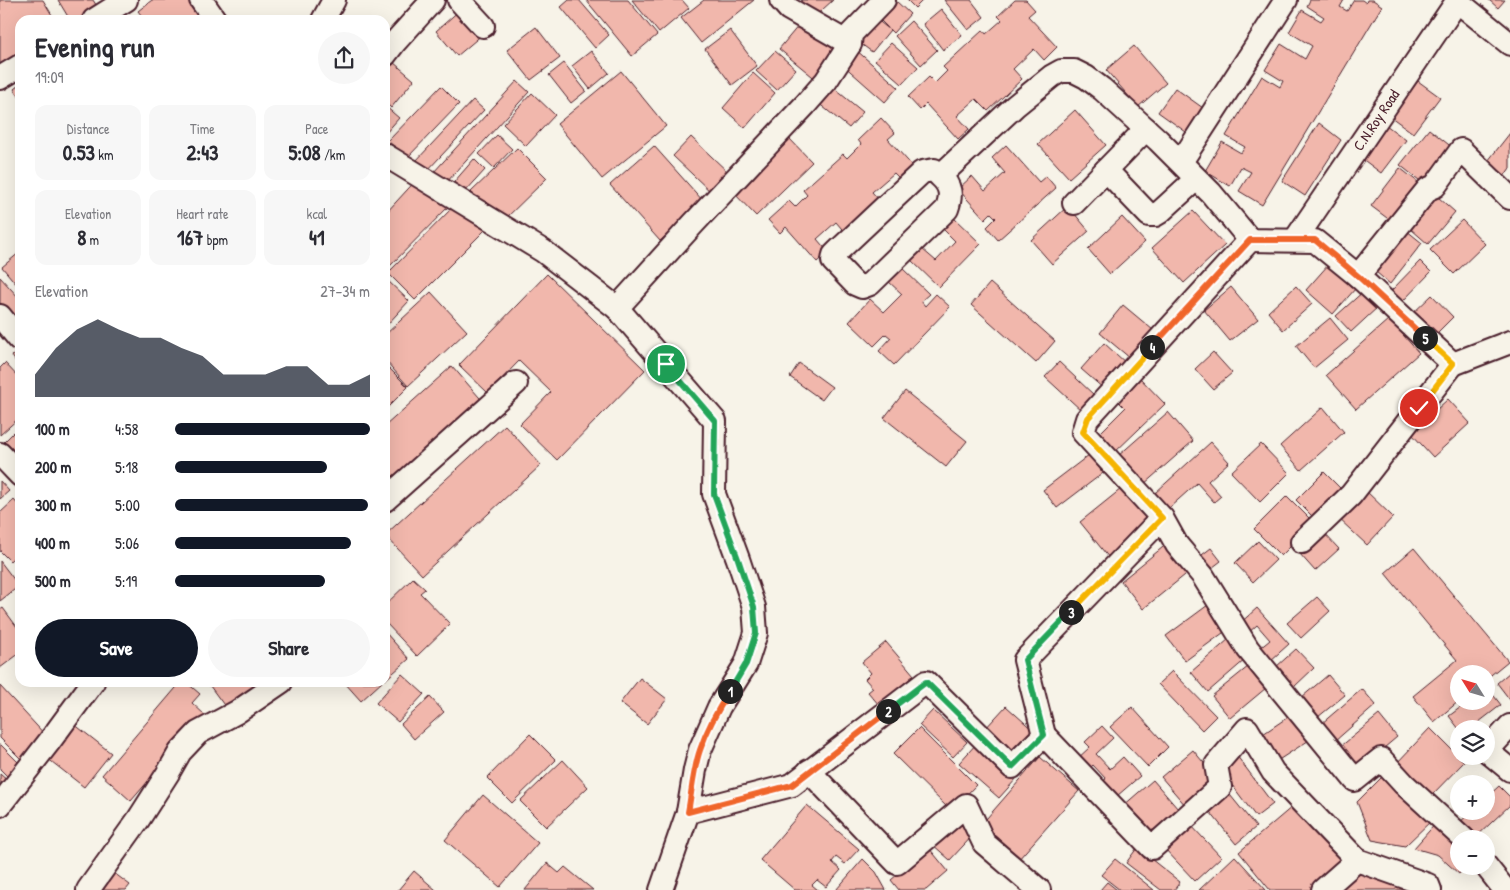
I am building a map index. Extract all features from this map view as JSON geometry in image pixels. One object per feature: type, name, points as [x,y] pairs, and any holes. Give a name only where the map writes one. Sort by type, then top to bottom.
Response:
[{"type":"street","points":[[102,15],[126,0]]},
{"type":"street","points":[[201,0],[212,15]]},
{"type":"street","points":[[326,15],[334,0]]},
{"type":"street","points":[[390,48],[433,0]]},
{"type":"street","points":[[459,0],[483,26]]},
{"type":"street","points":[[781,0],[789,9],[850,44]]},
{"type":"street","points":[[617,308],[694,222],[826,81],[850,44],[851,34],[884,0]]},
{"type":"street","points":[[1181,162],[1286,0]]},
{"type":"street","points":[[1458,1],[1510,44]]},
{"type":"street","name":"C.N.Roy Road","points":[[1295,240],[1458,1]]},
{"type":"street","points":[[0,78],[15,69]]},
{"type":"street","points":[[940,176],[1015,106],[1052,76],[1061,71],[1074,71],[1102,89],[1181,162],[1250,240]]},
{"type":"street","points":[[1074,203],[1146,129]]},
{"type":"street","points":[[1358,276],[1428,189],[1435,186],[1461,150],[1510,198]]},
{"type":"street","points":[[390,159],[543,251],[617,308],[715,421],[714,494],[754,607],[756,633],[746,664],[719,707],[700,750],[688,812],[661,890]]},
{"type":"street","points":[[934,170],[940,176],[946,182],[950,192],[950,201],[947,209],[870,284],[862,287],[855,284],[834,261],[834,256],[838,250],[922,172],[934,170]]},
{"type":"street","points":[[1106,170],[1149,215],[1155,215],[1160,212],[1196,178]]},
{"type":"street","points":[[1453,364],[1358,276],[1315,240],[1250,240],[1088,418],[1083,432],[1162,518],[1177,545],[1203,576],[1248,649],[1355,780],[1381,759],[1404,784],[1454,830]]},
{"type":"street","points":[[0,316],[15,334]]},
{"type":"street","points":[[1302,542],[1351,495],[1453,364],[1510,342]]},
{"type":"street","points":[[390,496],[516,383]]},
{"type":"street","points":[[0,454],[15,470]]},
{"type":"street","points":[[1162,518],[1025,660],[1044,735],[1152,848],[1220,787],[1216,765],[1247,730],[1273,772],[1357,860],[1428,885],[1430,890]]},
{"type":"street","points":[[688,812],[792,785],[926,682],[1012,767],[1044,735]]},
{"type":"street","points":[[0,805],[50,742],[89,687]]},
{"type":"street","points":[[88,890],[138,820],[180,752],[198,732],[237,712],[274,687]]},
{"type":"street","points":[[1510,726],[1487,751],[1510,770]]},
{"type":"street","points":[[809,771],[897,863],[966,805],[984,843],[1038,890]]},
{"type":"street","points":[[1323,890],[1357,860]]},
{"type":"street","points":[[1493,875],[1505,890]]},
{"type":"building","points":[[0,0],[43,0],[52,15],[15,15],[15,58],[0,67]]},
{"type":"building","points":[[58,0],[93,0],[98,8],[86,15],[67,15]]},
{"type":"building","points":[[152,0],[188,0],[199,15],[141,15],[138,11]]},
{"type":"building","points":[[569,0],[579,0],[609,35],[595,48],[561,7]]},
{"type":"building","points":[[586,0],[628,0],[657,35],[632,56]]},
{"type":"building","points":[[632,0],[682,0],[689,8],[659,33]]},
{"type":"building","points":[[704,0],[754,0],[701,43],[681,18]]},
{"type":"building","points":[[802,0],[833,0],[811,20],[797,5]]},
{"type":"building","points":[[891,0],[895,0],[910,14],[893,33],[876,16]]},
{"type":"building","points":[[907,0],[923,0],[915,8]]},
{"type":"building","points":[[944,0],[971,0],[984,17],[968,30]]},
{"type":"building","points":[[1015,0],[1026,0],[1035,10],[1028,16],[1057,47],[1044,60],[1034,49],[1013,69],[1022,79],[988,111],[976,99],[957,116],[969,129],[958,139],[926,104],[920,110],[908,97],[929,77],[935,83],[947,71],[943,67],[983,30],[986,34],[1002,20],[998,16]]},
{"type":"building","points":[[1310,0],[1344,0],[1340,7],[1347,11],[1354,0],[1362,0],[1366,3],[1367,0],[1373,0],[1382,6],[1262,205],[1239,191],[1251,172],[1241,167],[1230,186],[1205,171],[1222,142],[1241,153],[1245,147],[1226,136],[1262,76],[1280,87],[1283,81],[1265,70],[1281,44],[1305,59],[1312,46],[1289,32],[1302,10],[1321,21],[1324,17],[1307,6]]},
{"type":"building","points":[[1489,0],[1505,0],[1498,8]]},
{"type":"building","points":[[461,9],[483,34],[457,56],[436,31]]},
{"type":"building","points":[[941,9],[962,35],[943,50],[923,24]]},
{"type":"building","points":[[871,15],[890,30],[872,52],[853,38]]},
{"type":"building","points":[[804,19],[843,51],[818,81],[779,49]]},
{"type":"building","points":[[911,21],[937,50],[921,65],[895,36]]},
{"type":"building","points":[[536,27],[560,58],[531,80],[507,50]]},
{"type":"building","points":[[730,30],[757,66],[732,85],[705,49]]},
{"type":"building","points":[[891,43],[918,67],[902,84],[875,60]]},
{"type":"building","points":[[1134,46],[1166,83],[1138,107],[1106,70]]},
{"type":"building","points":[[855,49],[898,87],[885,102],[842,64]]},
{"type":"building","points":[[591,51],[609,73],[590,89],[572,66]]},
{"type":"building","points":[[775,51],[796,69],[777,90],[756,71]]},
{"type":"building","points":[[393,62],[414,80],[391,108],[390,107],[390,66]]},
{"type":"building","points":[[564,63],[586,91],[571,103],[549,75]]},
{"type":"building","points":[[621,71],[666,126],[602,179],[557,124]]},
{"type":"building","points":[[753,73],[775,93],[745,128],[723,108]]},
{"type":"building","points":[[517,81],[529,92],[445,184],[433,173]]},
{"type":"building","points":[[1418,81],[1440,97],[1413,133],[1391,117]]},
{"type":"building","points":[[830,85],[863,112],[849,128],[817,102]]},
{"type":"building","points":[[441,86],[459,104],[407,158],[390,143],[390,139]]},
{"type":"building","points":[[1175,88],[1203,108],[1186,132],[1158,112]]},
{"type":"building","points":[[532,93],[555,115],[526,146],[503,124]]},
{"type":"building","points":[[473,100],[484,110],[426,172],[415,162]]},
{"type":"building","points":[[390,110],[399,118],[390,128]]},
{"type":"building","points":[[1075,110],[1106,145],[1069,178],[1038,144]]},
{"type":"building","points":[[881,118],[895,133],[888,139],[917,171],[904,183],[894,173],[872,192],[882,203],[847,235],[836,222],[817,239],[828,252],[817,262],[786,227],[780,233],[768,220],[789,201],[795,207],[807,195],[803,190],[843,154],[847,158],[861,144],[858,140]]},
{"type":"building","points":[[1319,123],[1341,140],[1305,196],[1282,181]]},
{"type":"building","points":[[1386,125],[1406,140],[1381,173],[1361,158]]},
{"type":"building","points":[[1429,129],[1458,152],[1429,188],[1400,165]]},
{"type":"building","points":[[1510,133],[1510,168],[1505,175],[1488,161]]},
{"type":"building","points":[[497,135],[512,149],[494,168],[479,154]]},
{"type":"building","points":[[691,137],[731,175],[713,194],[673,156]]},
{"type":"building","points":[[788,137],[812,162],[756,216],[732,191]]},
{"type":"building","points":[[1006,145],[1039,182],[1046,176],[1056,188],[998,240],[987,227],[996,218],[991,213],[985,219],[958,189],[972,176],[985,191],[1005,173],[992,158]]},
{"type":"building","points":[[654,146],[704,202],[660,241],[610,185]]},
{"type":"building","points":[[517,148],[547,178],[501,223],[471,192]]},
{"type":"building","points":[[474,159],[485,170],[465,192],[454,182]]},
{"type":"building","points":[[1400,168],[1423,186],[1395,224],[1371,206]]},
{"type":"building","points":[[419,177],[453,202],[390,266],[390,209]]},
{"type":"building","points":[[1430,190],[1455,212],[1428,244],[1403,222]]},
{"type":"building","points":[[458,202],[486,229],[415,300],[390,275],[390,271]]},
{"type":"building","points":[[1068,206],[1089,231],[1052,264],[1031,240]]},
{"type":"building","points":[[1193,211],[1225,245],[1184,283],[1152,248]]},
{"type":"building","points":[[953,217],[981,244],[939,287],[911,260],[922,249],[936,261],[955,241],[942,228]]},
{"type":"building","points":[[1122,217],[1145,242],[1110,274],[1088,249]]},
{"type":"building","points":[[1462,220],[1485,244],[1454,274],[1430,250]]},
{"type":"building","points":[[1401,226],[1422,243],[1390,284],[1369,266]]},
{"type":"building","points":[[15,256],[15,283],[2,267]]},
{"type":"building","points":[[1420,261],[1431,272],[1402,302],[1391,291]]},
{"type":"building","points":[[1329,264],[1356,288],[1333,314],[1306,290]]},
{"type":"building","points":[[901,267],[929,294],[921,301],[925,306],[936,294],[950,307],[894,365],[879,351],[891,338],[886,334],[874,346],[849,322],[870,299],[884,312],[902,294],[888,281]]},
{"type":"building","points":[[547,274],[645,370],[557,460],[520,424],[551,392],[519,361],[488,393],[459,365]]},
{"type":"building","points":[[0,277],[15,294],[15,324],[0,307]]},
{"type":"building","points":[[390,283],[409,301],[390,322]]},
{"type":"building","points":[[990,283],[1055,341],[1036,363],[971,305]]},
{"type":"building","points":[[1296,286],[1312,304],[1283,330],[1268,312]]},
{"type":"building","points":[[1231,287],[1258,319],[1230,341],[1204,310]]},
{"type":"building","points":[[1365,290],[1379,306],[1351,332],[1336,316]]},
{"type":"building","points":[[431,292],[467,331],[408,386],[390,366],[390,330]]},
{"type":"building","points":[[1432,295],[1453,317],[1432,338],[1410,316]]},
{"type":"building","points":[[1123,305],[1153,330],[1130,358],[1100,333]]},
{"type":"building","points":[[1330,318],[1348,340],[1314,368],[1296,346]]},
{"type":"building","points":[[1389,319],[1419,353],[1356,409],[1326,375]]},
{"type":"building","points":[[1104,343],[1127,364],[1104,389],[1081,369]]},
{"type":"building","points":[[1213,352],[1232,373],[1213,389],[1195,369]]},
{"type":"building","points":[[1059,362],[1095,396],[1082,411],[1045,377]]},
{"type":"building","points":[[5,363],[15,374],[15,422],[0,435],[0,368]]},
{"type":"building","points":[[799,363],[832,387],[822,400],[790,377]]},
{"type":"building","points":[[452,366],[486,405],[390,491],[390,422]]},
{"type":"building","points":[[390,369],[408,387],[390,405]]},
{"type":"building","points":[[1139,377],[1165,404],[1112,455],[1095,438],[1125,408],[1117,400]]},
{"type":"building","points":[[905,391],[967,441],[946,467],[884,418]]},
{"type":"building","points":[[1448,399],[1470,423],[1433,457],[1411,433]]},
{"type":"building","points":[[1323,407],[1344,432],[1301,470],[1280,446]]},
{"type":"building","points":[[1168,412],[1193,441],[1143,485],[1118,456]]},
{"type":"building","points":[[505,425],[541,465],[422,575],[390,540],[390,530]]},
{"type":"building","points":[[15,431],[15,466],[0,446]]},
{"type":"building","points":[[1211,442],[1229,462],[1208,481],[1221,496],[1214,502],[1197,483],[1169,508],[1155,493]]},
{"type":"building","points":[[1261,444],[1289,473],[1260,502],[1231,472]]},
{"type":"building","points":[[1089,455],[1103,473],[1057,508],[1043,490]]},
{"type":"building","points":[[1324,472],[1346,494],[1318,522],[1296,500]]},
{"type":"building","points":[[0,481],[9,491],[0,499]]},
{"type":"building","points":[[1126,485],[1156,522],[1110,559],[1080,522]]},
{"type":"building","points":[[1364,489],[1393,517],[1367,545],[1337,517]]},
{"type":"building","points":[[1287,496],[1314,523],[1281,556],[1254,529]]},
{"type":"building","points":[[14,500],[15,501],[15,556],[10,561],[0,551],[0,513]]},
{"type":"building","points":[[1323,532],[1339,549],[1315,571],[1299,553]]},
{"type":"building","points":[[1258,541],[1276,560],[1253,582],[1235,563]]},
{"type":"building","points":[[1168,543],[1190,571],[1143,609],[1121,581]]},
{"type":"building","points":[[1211,548],[1221,561],[1204,574],[1194,561]]},
{"type":"building","points":[[1414,548],[1508,661],[1495,672],[1495,665],[1451,665],[1457,660],[1385,573]]},
{"type":"building","points":[[0,561],[15,581],[15,589],[0,601]]},
{"type":"building","points":[[413,578],[425,589],[420,593],[450,624],[417,656],[390,627],[390,600]]},
{"type":"building","points":[[1317,597],[1330,611],[1301,638],[1287,623]]},
{"type":"building","points":[[1208,605],[1227,630],[1185,661],[1166,636]]},
{"type":"building","points":[[3,608],[15,624],[15,657],[0,668],[0,610]]},
{"type":"building","points":[[1257,608],[1289,644],[1270,661],[1259,649],[1270,640],[1257,625],[1246,635],[1238,625]]},
{"type":"building","points":[[390,638],[409,659],[390,676]]},
{"type":"building","points":[[1229,639],[1246,659],[1208,692],[1191,672]]},
{"type":"building","points":[[886,642],[914,675],[879,705],[868,692],[873,688],[865,679],[871,673],[862,662]]},
{"type":"building","points":[[1296,649],[1314,668],[1294,687],[1276,667]]},
{"type":"building","points":[[1254,662],[1272,683],[1230,718],[1212,696]]},
{"type":"building","points":[[1450,666],[1450,709],[1434,722],[1413,696]]},
{"type":"building","points":[[1172,671],[1216,716],[1202,730],[1158,684]]},
{"type":"building","points":[[1510,672],[1510,700],[1497,683]]},
{"type":"building","points":[[402,674],[424,694],[398,722],[376,703]]},
{"type":"building","points":[[1328,675],[1345,695],[1318,717],[1302,697]]},
{"type":"building","points":[[640,678],[667,699],[647,724],[620,703]]},
{"type":"building","points":[[0,686],[48,738],[24,762],[0,738]]},
{"type":"building","points":[[177,687],[192,687],[200,694],[192,703],[205,715],[131,801],[102,775]]},
{"type":"building","points":[[211,687],[262,687],[229,712]]},
{"type":"building","points":[[348,687],[376,687],[361,701]]},
{"type":"building","points":[[1362,689],[1376,705],[1335,741],[1321,724]]},
{"type":"building","points":[[430,697],[444,712],[414,739],[401,724]]},
{"type":"building","points":[[1495,697],[1501,705],[1495,710]]},
{"type":"building","points":[[1006,706],[1035,732],[1012,756],[984,730]]},
{"type":"building","points":[[1132,707],[1168,747],[1148,767],[1110,727]]},
{"type":"building","points":[[933,710],[967,742],[953,757],[919,725]]},
{"type":"building","points":[[1457,710],[1495,710],[1482,720],[1452,720],[1449,716]]},
{"type":"building","points":[[1297,711],[1314,737],[1274,763],[1257,738]]},
{"type":"building","points":[[1379,715],[1397,737],[1359,769],[1340,747]]},
{"type":"building","points":[[74,724],[111,753],[84,787],[47,758]]},
{"type":"building","points":[[1102,726],[1113,738],[1096,754],[1110,769],[1123,757],[1140,776],[1117,796],[1103,781],[1106,779],[1093,765],[1087,771],[1076,760],[1090,747],[1085,742]]},
{"type":"building","points":[[919,728],[976,785],[951,811],[893,754]]},
{"type":"building","points":[[1430,728],[1450,748],[1450,765],[1461,765],[1429,798],[1395,765]]},
{"type":"building","points":[[530,734],[556,760],[512,803],[487,778]]},
{"type":"building","points":[[977,743],[1017,778],[999,798],[959,763]]},
{"type":"building","points":[[0,744],[23,767],[11,780],[0,769]]},
{"type":"building","points":[[1193,750],[1218,780],[1186,806],[1161,777]]},
{"type":"building","points":[[1237,756],[1273,804],[1256,817],[1220,769]]},
{"type":"building","points":[[1040,757],[1079,791],[1018,860],[980,826]]},
{"type":"building","points":[[563,760],[588,787],[546,827],[520,801]]},
{"type":"building","points":[[0,774],[9,782],[0,793]]},
{"type":"building","points":[[1384,775],[1434,818],[1405,846],[1372,840],[1357,802]]},
{"type":"building","points":[[1153,780],[1178,809],[1148,835],[1123,806]]},
{"type":"building","points":[[1499,786],[1510,797],[1510,805],[1495,819],[1495,790]]},
{"type":"building","points":[[1226,790],[1256,827],[1236,844],[1206,807]]},
{"type":"building","points":[[483,795],[538,843],[500,887],[445,840]]},
{"type":"building","points":[[1299,801],[1348,860],[1312,890],[1270,890],[1239,852]]},
{"type":"building","points":[[807,805],[859,849],[845,864],[836,857],[832,862],[841,870],[826,887],[817,880],[812,885],[818,890],[795,890],[760,860]]},
{"type":"building","points":[[958,815],[976,832],[950,860],[932,844]]},
{"type":"building","points":[[1462,820],[1494,820],[1484,830],[1464,830],[1458,824]]},
{"type":"building","points":[[1437,822],[1450,834],[1450,866],[1438,855],[1414,848]]},
{"type":"building","points":[[1189,823],[1221,857],[1195,881],[1163,847]]},
{"type":"building","points":[[929,848],[948,871],[926,890],[899,890],[891,880]]},
{"type":"building","points":[[1137,848],[1180,882],[1174,890],[1161,890],[1126,863]]},
{"type":"building","points":[[1235,856],[1266,890],[1199,890]]},
{"type":"building","points":[[863,859],[876,872],[886,890],[836,890]]},
{"type":"building","points":[[1115,859],[1154,890],[1120,890],[1101,875]]},
{"type":"building","points":[[547,863],[559,873],[565,867],[593,890],[525,890]]},
{"type":"building","points":[[1361,869],[1404,890],[1336,890]]},
{"type":"building","points":[[414,871],[436,890],[398,890]]},
{"type":"building","points":[[114,873],[130,885],[126,890],[102,890]]},
{"type":"building","points":[[1107,882],[1117,890],[1100,890]]},
{"type":"route","points":[[666,364],[715,421],[714,494],[754,607],[756,633],[746,664],[719,707],[700,750],[688,812],[792,785],[926,682],[1012,767],[1044,735],[1025,660],[1162,518],[1083,432],[1088,418],[1250,240],[1315,240],[1358,276],[1453,364],[1419,408]]}]
